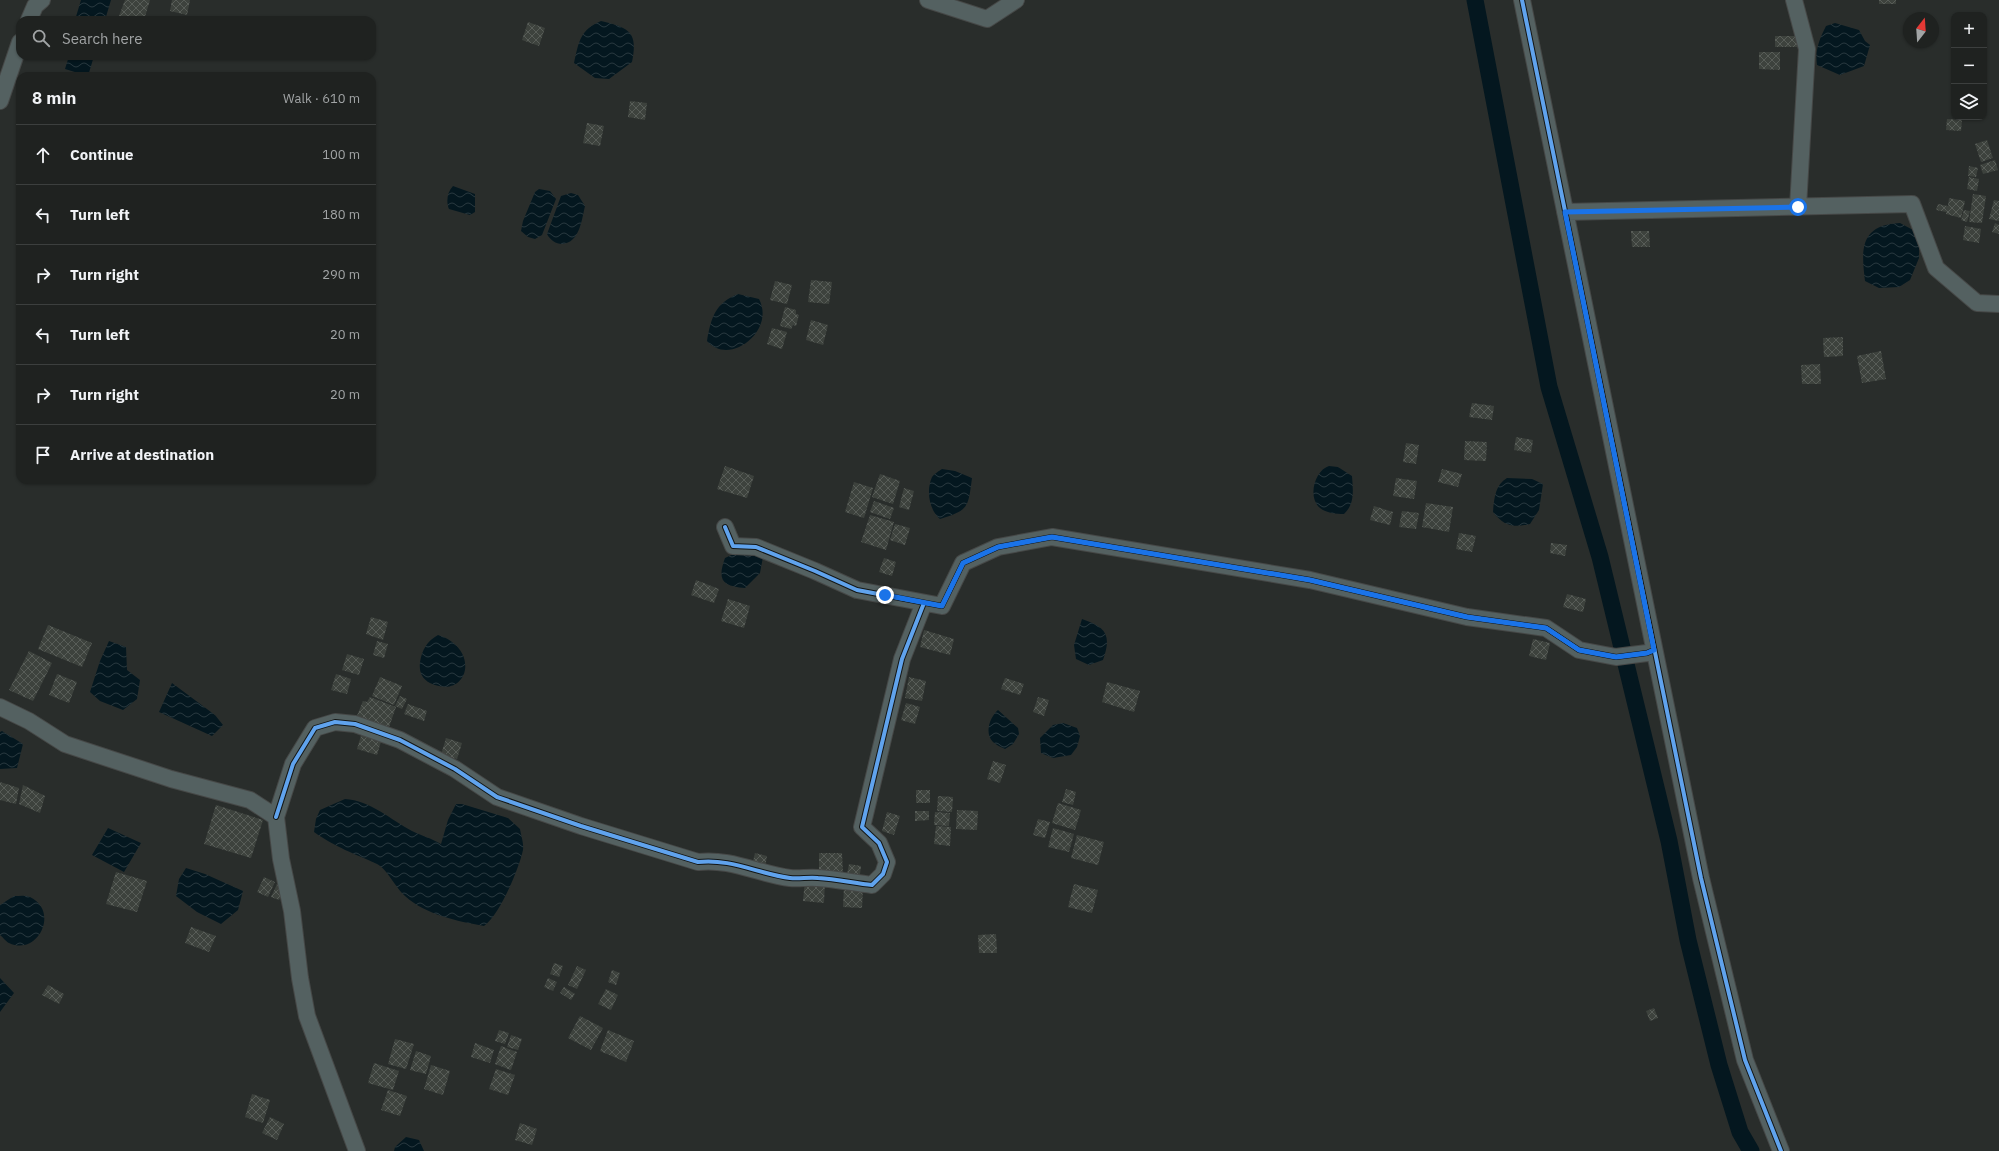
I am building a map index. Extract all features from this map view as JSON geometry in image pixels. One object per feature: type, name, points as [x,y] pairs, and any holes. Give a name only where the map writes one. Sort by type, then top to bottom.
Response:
[{"type":"street","points":[[31,16],[35,6],[42,0]]},
{"type":"street","points":[[928,0],[987,19],[1016,0]]},
{"type":"street","points":[[1522,0],[1651,652],[1700,878],[1745,1060],[1781,1151]]},
{"type":"street","points":[[1794,0],[1807,50],[1798,207]]},
{"type":"street","points":[[0,101],[16,54]]},
{"type":"street","points":[[1565,212],[1912,204],[1936,268],[1977,303],[1999,304]]},
{"type":"street","points":[[725,527],[733,546],[756,547],[858,590],[942,606],[963,563],[998,547],[1052,537],[1310,580],[1467,617],[1546,628],[1579,650],[1616,657],[1651,652]]},
{"type":"street","points":[[358,1151],[307,1016],[300,978],[292,910],[281,859],[276,817],[293,764],[315,728],[335,722],[346,722],[400,740],[455,769],[498,797],[581,826],[698,862],[712,860],[792,878],[818,878],[872,885],[883,874],[887,862],[879,843],[862,827],[902,659],[924,603]]},
{"type":"street","points":[[0,707],[29,721],[65,744],[171,778],[250,800],[276,817]]},
{"type":"water","points":[[81,0],[111,0],[106,16],[76,16]]},
{"type":"water","points":[[601,21],[625,29],[630,33],[634,44],[632,62],[609,79],[595,78],[574,63],[579,42],[585,32],[594,24]]},
{"type":"water","points":[[1835,23],[1859,30],[1865,41],[1870,45],[1864,66],[1840,75],[1817,65],[1817,50],[1821,36],[1826,26]]},
{"type":"water","points":[[68,60],[93,60],[89,72],[75,72],[65,69]]},
{"type":"water","points":[[453,186],[475,194],[475,212],[470,215],[449,209],[449,191]]},
{"type":"water","points":[[539,189],[550,191],[556,199],[542,235],[535,239],[528,237],[521,231],[523,221],[535,192]]},
{"type":"water","points":[[571,193],[578,195],[585,206],[581,223],[576,235],[568,243],[562,244],[551,240],[547,234],[561,196]]},
{"type":"water","points":[[1900,223],[1913,230],[1919,245],[1919,258],[1910,280],[1899,287],[1879,288],[1865,281],[1863,259],[1866,241],[1870,234],[1877,228]]},
{"type":"water","points":[[738,294],[759,299],[763,311],[761,323],[756,333],[748,342],[738,348],[727,350],[716,348],[707,341],[710,325],[715,312],[724,302]]},
{"type":"water","points":[[1329,466],[1338,467],[1352,476],[1352,501],[1348,510],[1344,514],[1331,513],[1322,510],[1316,503],[1314,497],[1314,484],[1320,473]]},
{"type":"water","points":[[942,469],[955,471],[972,478],[968,502],[962,510],[940,519],[936,515],[931,505],[929,488],[932,477]]},
{"type":"water","points":[[1507,478],[1532,479],[1543,484],[1539,510],[1530,524],[1519,526],[1509,525],[1497,517],[1493,512],[1498,488]]},
{"type":"water","points":[[740,551],[754,553],[763,557],[760,573],[745,588],[731,586],[723,580],[722,577],[725,558]]},
{"type":"water","points":[[1082,619],[1097,625],[1102,629],[1107,638],[1106,651],[1103,660],[1089,665],[1076,659],[1074,645]]},
{"type":"water","points":[[438,635],[452,642],[461,651],[465,661],[465,671],[461,679],[453,685],[443,687],[430,683],[424,679],[420,671],[420,662],[424,650],[428,643]]},
{"type":"water","points":[[109,641],[126,647],[127,670],[140,680],[137,699],[123,710],[100,701],[90,692],[100,661]]},
{"type":"water","points":[[172,683],[215,715],[223,725],[212,736],[159,712]]},
{"type":"water","points":[[998,710],[1018,728],[1019,734],[1013,744],[1005,749],[993,742],[989,734],[989,725]]},
{"type":"water","points":[[1063,723],[1077,728],[1080,736],[1077,747],[1071,755],[1053,758],[1041,753],[1040,738],[1053,725]]},
{"type":"water","points":[[2,731],[23,744],[17,768],[0,769],[0,732]]},
{"type":"water","points":[[345,799],[354,800],[372,807],[404,827],[441,844],[448,820],[456,804],[462,804],[508,818],[520,829],[523,850],[508,891],[490,921],[484,926],[442,916],[422,908],[405,896],[380,866],[322,838],[314,832],[316,819],[320,810]]},
{"type":"water","points":[[108,828],[141,843],[124,872],[92,855]]},
{"type":"water","points":[[186,868],[205,874],[243,891],[238,910],[221,924],[197,912],[176,896],[179,879]]},
{"type":"water","points":[[14,896],[30,897],[39,904],[43,912],[44,921],[42,930],[29,944],[19,946],[8,942],[0,935],[0,905]]},
{"type":"water","points":[[0,978],[14,993],[0,1012]]},
{"type":"water","points":[[406,1137],[419,1140],[424,1151],[394,1151],[395,1147]]},
{"type":"building","points":[[125,0],[150,0],[145,16],[119,16]]},
{"type":"building","points":[[172,0],[190,0],[187,15],[170,11]]},
{"type":"building","points":[[1879,0],[1896,0],[1896,4],[1879,4]]},
{"type":"building","points":[[528,22],[545,28],[539,46],[522,40]]},
{"type":"building","points":[[1775,36],[1802,36],[1802,47],[1775,47]]},
{"type":"building","points":[[1759,52],[1780,52],[1780,70],[1759,69]]},
{"type":"building","points":[[630,101],[647,103],[645,120],[628,117]]},
{"type":"building","points":[[1947,119],[1962,120],[1961,131],[1946,130]]},
{"type":"building","points":[[587,123],[604,126],[600,146],[583,143]]},
{"type":"building","points":[[1987,140],[1993,158],[1981,162],[1975,144]]},
{"type":"building","points":[[1995,160],[1998,170],[1983,174],[1980,165]]},
{"type":"building","points":[[1969,166],[1978,168],[1976,177],[1968,176]]},
{"type":"building","points":[[1969,177],[1979,179],[1977,191],[1967,189]]},
{"type":"building","points":[[1973,194],[1986,196],[1982,223],[1969,222]]},
{"type":"building","points":[[1949,198],[1965,201],[1961,218],[1946,214],[1947,208],[1946,212],[1936,210],[1938,204],[1948,206]]},
{"type":"building","points":[[1994,200],[1999,201],[1999,221],[1989,219]]},
{"type":"building","points":[[1964,210],[1970,211],[1967,222],[1961,220]]},
{"type":"building","points":[[1995,223],[1999,225],[1999,234],[1992,232]]},
{"type":"building","points":[[1965,226],[1981,229],[1979,243],[1963,240]]},
{"type":"building","points":[[1631,231],[1649,231],[1650,247],[1632,247]]},
{"type":"building","points":[[811,280],[832,282],[829,304],[808,302]]},
{"type":"building","points":[[775,281],[792,285],[787,304],[770,300]]},
{"type":"building","points":[[785,307],[796,310],[796,314],[799,315],[796,326],[793,325],[791,329],[780,326]]},
{"type":"building","points":[[811,320],[828,325],[823,345],[806,340]]},
{"type":"building","points":[[772,328],[787,332],[782,349],[767,344]]},
{"type":"building","points":[[1843,337],[1843,356],[1824,357],[1823,338]]},
{"type":"building","points":[[1881,351],[1886,379],[1862,383],[1857,356]]},
{"type":"building","points":[[1820,364],[1821,384],[1802,384],[1801,365]]},
{"type":"building","points":[[1472,403],[1494,406],[1492,420],[1469,417]]},
{"type":"building","points":[[1516,437],[1533,440],[1531,453],[1514,450]]},
{"type":"building","points":[[1465,441],[1487,442],[1486,461],[1464,460]]},
{"type":"building","points":[[1406,443],[1419,445],[1416,464],[1403,462]]},
{"type":"building","points":[[725,466],[754,476],[747,498],[717,489]]},
{"type":"building","points":[[1442,469],[1462,474],[1458,487],[1438,482]]},
{"type":"building","points":[[880,474],[900,481],[893,504],[872,497]]},
{"type":"building","points":[[1396,478],[1417,481],[1414,499],[1393,496]]},
{"type":"building","points":[[854,482],[873,488],[864,518],[845,512]]},
{"type":"building","points":[[904,488],[914,491],[909,510],[899,507]]},
{"type":"building","points":[[874,501],[894,508],[890,519],[870,512]]},
{"type":"building","points":[[1426,503],[1453,507],[1449,532],[1422,527]]},
{"type":"building","points":[[1374,506],[1393,512],[1390,525],[1370,520]]},
{"type":"building","points":[[1402,511],[1419,513],[1416,529],[1399,527]]},
{"type":"building","points":[[870,515],[894,522],[886,550],[861,542]]},
{"type":"building","points":[[895,524],[910,528],[905,545],[890,540]]},
{"type":"building","points":[[1459,533],[1476,536],[1472,552],[1456,549]]},
{"type":"building","points":[[1551,543],[1567,545],[1565,556],[1550,553]]},
{"type":"building","points":[[884,558],[896,562],[892,576],[879,572]]},
{"type":"building","points":[[696,580],[719,589],[714,603],[691,595]]},
{"type":"building","points":[[1567,594],[1586,599],[1583,612],[1563,607]]},
{"type":"building","points":[[728,599],[750,606],[744,628],[721,621]]},
{"type":"building","points":[[371,617],[388,622],[383,640],[366,634]]},
{"type":"building","points":[[48,625],[92,643],[82,667],[38,649]]},
{"type":"building","points":[[924,630],[954,639],[950,655],[920,647]]},
{"type":"building","points":[[1533,639],[1550,643],[1546,660],[1529,656]]},
{"type":"building","points":[[377,641],[388,644],[384,658],[373,655]]},
{"type":"building","points":[[29,651],[52,663],[33,701],[9,690]]},
{"type":"building","points":[[347,654],[364,659],[359,675],[342,670]]},
{"type":"building","points":[[57,674],[77,682],[69,703],[49,695]]},
{"type":"building","points":[[336,674],[351,679],[347,694],[331,690]]},
{"type":"building","points":[[380,677],[402,686],[394,705],[372,696]]},
{"type":"building","points":[[909,677],[926,681],[922,701],[905,698]]},
{"type":"building","points":[[1005,678],[1024,684],[1020,695],[1001,689]]},
{"type":"building","points":[[1107,682],[1140,691],[1134,712],[1102,702]]},
{"type":"building","points":[[400,696],[407,699],[402,709],[395,706]]},
{"type":"building","points":[[370,697],[396,707],[388,730],[356,718],[363,701],[367,702]]},
{"type":"building","points":[[1038,697],[1049,700],[1044,716],[1033,712]]},
{"type":"building","points":[[906,703],[920,707],[915,724],[901,720]]},
{"type":"building","points":[[408,704],[427,711],[424,721],[404,714]]},
{"type":"building","points":[[363,729],[383,735],[377,755],[357,749]]},
{"type":"building","points":[[446,738],[462,743],[457,759],[441,755]]},
{"type":"building","points":[[993,761],[1006,765],[1000,783],[987,779]]},
{"type":"building","points":[[0,782],[19,788],[16,804],[0,800]]},
{"type":"building","points":[[23,785],[45,796],[40,813],[19,804]]},
{"type":"building","points":[[1066,789],[1076,792],[1073,805],[1062,802]]},
{"type":"building","points":[[916,790],[930,790],[930,803],[916,803]]},
{"type":"building","points":[[938,796],[953,797],[952,812],[937,811]]},
{"type":"building","points":[[1058,803],[1081,810],[1075,830],[1052,823]]},
{"type":"building","points":[[216,805],[263,820],[251,858],[204,844]]},
{"type":"building","points":[[957,810],[978,811],[977,830],[956,829]]},
{"type":"building","points":[[915,811],[929,811],[929,820],[915,821]]},
{"type":"building","points":[[887,812],[900,816],[894,835],[882,831]]},
{"type":"building","points":[[935,812],[950,813],[949,826],[934,825]]},
{"type":"building","points":[[1038,819],[1050,822],[1045,838],[1033,835]]},
{"type":"building","points":[[936,826],[951,827],[950,846],[934,844]]},
{"type":"building","points":[[1053,828],[1074,834],[1069,852],[1048,847]]},
{"type":"building","points":[[1077,835],[1104,842],[1098,865],[1071,858]]},
{"type":"building","points":[[755,853],[767,856],[765,868],[752,865]]},
{"type":"building","points":[[819,853],[842,853],[843,874],[819,874]]},
{"type":"building","points":[[849,864],[861,866],[859,882],[846,880]]},
{"type":"building","points":[[116,872],[147,881],[137,912],[106,904]]},
{"type":"building","points":[[264,877],[275,882],[268,897],[257,892]]},
{"type":"building","points":[[805,880],[825,881],[824,903],[803,901]]},
{"type":"building","points":[[277,884],[285,888],[279,900],[271,897]]},
{"type":"building","points":[[1074,884],[1098,890],[1092,913],[1068,907]]},
{"type":"building","points":[[844,887],[863,888],[862,908],[843,907]]},
{"type":"building","points":[[191,927],[216,936],[209,952],[185,943]]},
{"type":"building","points":[[996,934],[997,953],[979,953],[978,935]]},
{"type":"building","points":[[554,963],[563,966],[559,977],[550,974]]},
{"type":"building","points":[[577,966],[586,970],[577,989],[568,985]]},
{"type":"building","points":[[612,970],[620,973],[616,985],[608,982]]},
{"type":"building","points":[[548,978],[557,982],[553,991],[544,987]]},
{"type":"building","points":[[48,985],[64,994],[59,1004],[42,995]]},
{"type":"building","points":[[564,987],[575,994],[571,1000],[560,993]]},
{"type":"building","points":[[606,989],[618,995],[611,1010],[598,1004]]},
{"type":"building","points":[[1654,1008],[1658,1018],[1650,1021],[1646,1011]]},
{"type":"building","points":[[580,1016],[603,1028],[591,1050],[568,1038]]},
{"type":"building","points":[[499,1030],[509,1033],[505,1044],[495,1041]]},
{"type":"building","points":[[608,1030],[634,1041],[626,1062],[600,1051]]},
{"type":"building","points":[[511,1035],[522,1039],[518,1050],[507,1047]]},
{"type":"building","points":[[395,1039],[414,1044],[406,1069],[388,1064]]},
{"type":"building","points":[[475,1043],[494,1050],[490,1063],[471,1057]]},
{"type":"building","points":[[501,1046],[517,1052],[511,1070],[495,1064]]},
{"type":"building","points":[[416,1051],[431,1056],[426,1074],[410,1070]]},
{"type":"building","points":[[374,1063],[399,1071],[393,1090],[368,1083]]},
{"type":"building","points":[[431,1065],[450,1071],[443,1095],[424,1089]]},
{"type":"building","points":[[496,1069],[515,1075],[508,1095],[489,1089]]},
{"type":"building","points":[[388,1090],[407,1096],[400,1116],[381,1110]]},
{"type":"building","points":[[252,1094],[270,1100],[263,1123],[245,1117]]},
{"type":"building","points":[[270,1117],[284,1124],[277,1140],[262,1133]]},
{"type":"building","points":[[520,1123],[537,1129],[532,1145],[515,1140]]},
{"type":"waterway","points":[[1475,0],[1549,387],[1600,557],[1669,841],[1688,940],[1719,1065],[1740,1132],[1751,1151]]},
{"type":"cycle path","points":[[1522,0],[1701,878],[1745,1060],[1781,1151]]},
{"type":"cycle path","points":[[725,527],[733,546],[756,547],[857,590],[942,606],[963,563],[998,547],[1052,537],[1310,580],[1467,617],[1546,628],[1579,650],[1616,657],[1647,653],[1654,650]]},
{"type":"cycle path","points":[[276,817],[293,764],[315,728],[335,722],[355,724],[400,740],[455,769],[497,797],[581,826],[698,862],[722,862],[790,878],[815,878],[872,885],[883,874],[887,862],[879,843],[862,827],[902,659],[924,603]]},
{"type":"route","points":[[885,595],[942,606],[963,563],[998,547],[1052,537],[1310,580],[1467,617],[1546,628],[1579,650],[1616,657],[1647,653],[1654,650],[1565,212],[1798,207]]}]
